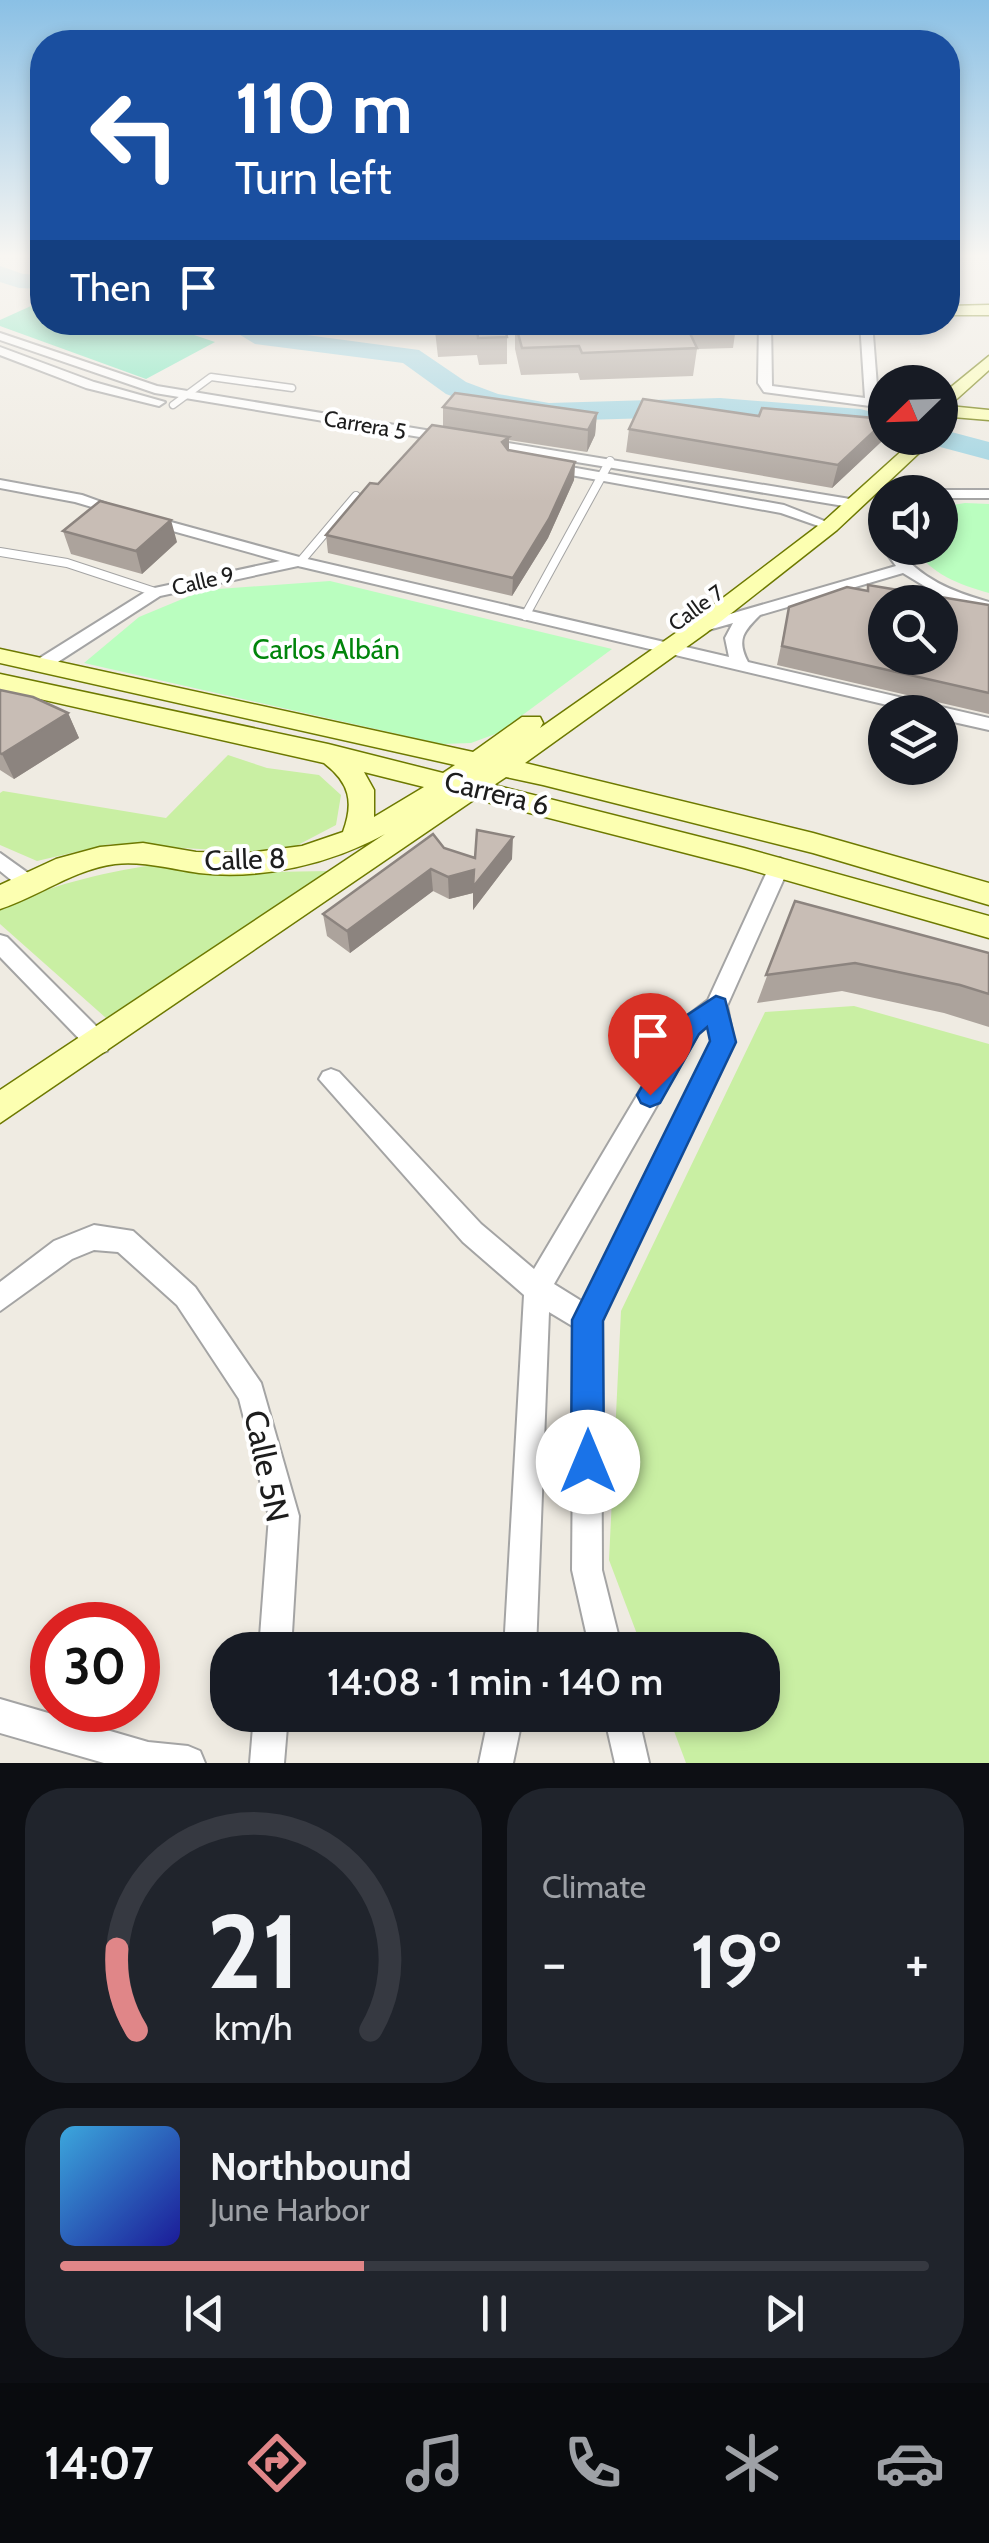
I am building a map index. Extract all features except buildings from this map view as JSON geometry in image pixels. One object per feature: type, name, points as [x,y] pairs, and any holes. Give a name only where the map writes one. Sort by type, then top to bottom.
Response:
[{"type":"main road","points":[[958,398],[989,361]]},
{"type":"main road","points":[[958,405],[989,384]]},
{"type":"main road","points":[[958,414],[989,415]]},
{"type":"main road","name":"Calle 7","points":[[465,776],[660,645],[698,628],[897,455]]},
{"type":"main road","name":"Calle 7","points":[[501,767],[821,523]]},
{"type":"main road","name":"Carrera 6","points":[[0,656],[465,776],[989,928]]},
{"type":"main road","name":"Carrera 6","points":[[0,682],[327,752],[465,776],[501,767],[813,844],[989,894]]},
{"type":"main road","points":[[327,752],[349,768],[362,790],[364,814],[353,840]]},
{"type":"main road","points":[[0,1108],[98,1044],[465,776]]},
{"type":"main road","name":"Calle 8","points":[[0,898],[69,864],[106,855],[138,853],[244,864],[302,856],[353,840],[465,776]]},
{"type":"street","name":"Carrera 5","points":[[6,338],[120,380],[535,458],[602,476],[784,509],[821,523]]},
{"type":"street","points":[[765,338],[764,383],[768,389],[868,402]]},
{"type":"street","points":[[868,338],[872,365]]},
{"type":"street","name":"Carrera 5","points":[[0,350],[90,386],[173,405],[459,453]]},
{"type":"street","name":"Carrera 5","points":[[477,456],[610,461],[846,502]]},
{"type":"street","points":[[674,488],[680,473]]},
{"type":"street","points":[[0,484],[77,498],[300,562],[868,696]]},
{"type":"street","points":[[958,494],[989,494]]},
{"type":"street","name":"Calle 9","points":[[41,665],[155,592],[300,562]]},
{"type":"street","points":[[903,565],[956,598],[989,607]]},
{"type":"street","points":[[698,628],[905,568]]},
{"type":"street","points":[[742,666],[731,642],[734,631],[755,614]]},
{"type":"street","points":[[958,717],[989,724]]},
{"type":"street","points":[[0,860],[28,882]]},
{"type":"street","points":[[521,1632],[537,1289],[690,1026],[716,1006],[780,865]]},
{"type":"street","points":[[0,943],[98,1044]]},
{"type":"street","points":[[602,1632],[587,1570],[588,1320],[723,1042],[716,1006]]},
{"type":"street","points":[[331,1079],[472,1233],[537,1289],[588,1320]]},
{"type":"street","name":"Calle 5N","points":[[0,1298],[62,1250],[94,1236],[124,1240],[186,1296],[252,1393],[284,1516],[276,1632]]},
{"type":"street","points":[[0,1716],[148,1758],[188,1763]]},
{"type":"street","points":[[267,1763],[269,1732]]},
{"type":"street","points":[[496,1763],[502,1732]]},
{"type":"street","points":[[625,1732],[632,1763]]},
{"type":"lane","points":[[173,405],[211,376],[292,388]]},
{"type":"lane","points":[[525,616],[610,461]]},
{"type":"lane","points":[[300,562],[356,496]]},
{"type":"lane","points":[[0,552],[66,564],[155,592]]},
{"type":"green space","points":[[34,338],[204,338],[215,342],[146,379]]},
{"type":"green space","points":[[958,504],[989,504],[989,593],[957,582],[929,565],[958,565]]},
{"type":"green space","name":"Carlos Albán","points":[[330,581],[612,649],[498,733],[471,743],[442,744],[84,663],[139,617],[204,590]]},
{"type":"green space","points":[[228,755],[267,768],[319,775],[341,795],[336,825],[296,846],[254,852],[110,844],[37,861],[0,845],[3,791],[166,818]]},
{"type":"green space","points":[[152,865],[209,873],[330,871],[106,1018],[0,924],[0,909],[37,893]]},
{"type":"green space","points":[[854,1006],[989,1044],[989,1763],[686,1763],[674,1732],[780,1732],[780,1632],[636,1632],[609,1560],[621,1311],[765,1012]]},
{"type":"waterway","points":[[273,338],[410,356],[456,388],[492,401],[549,412],[720,407],[868,420]]},
{"type":"waterway","points":[[958,443],[989,451]]},
{"type":"route","points":[[588,1462],[588,1320],[723,1042],[716,1006],[690,1026],[650,1095]]}]
